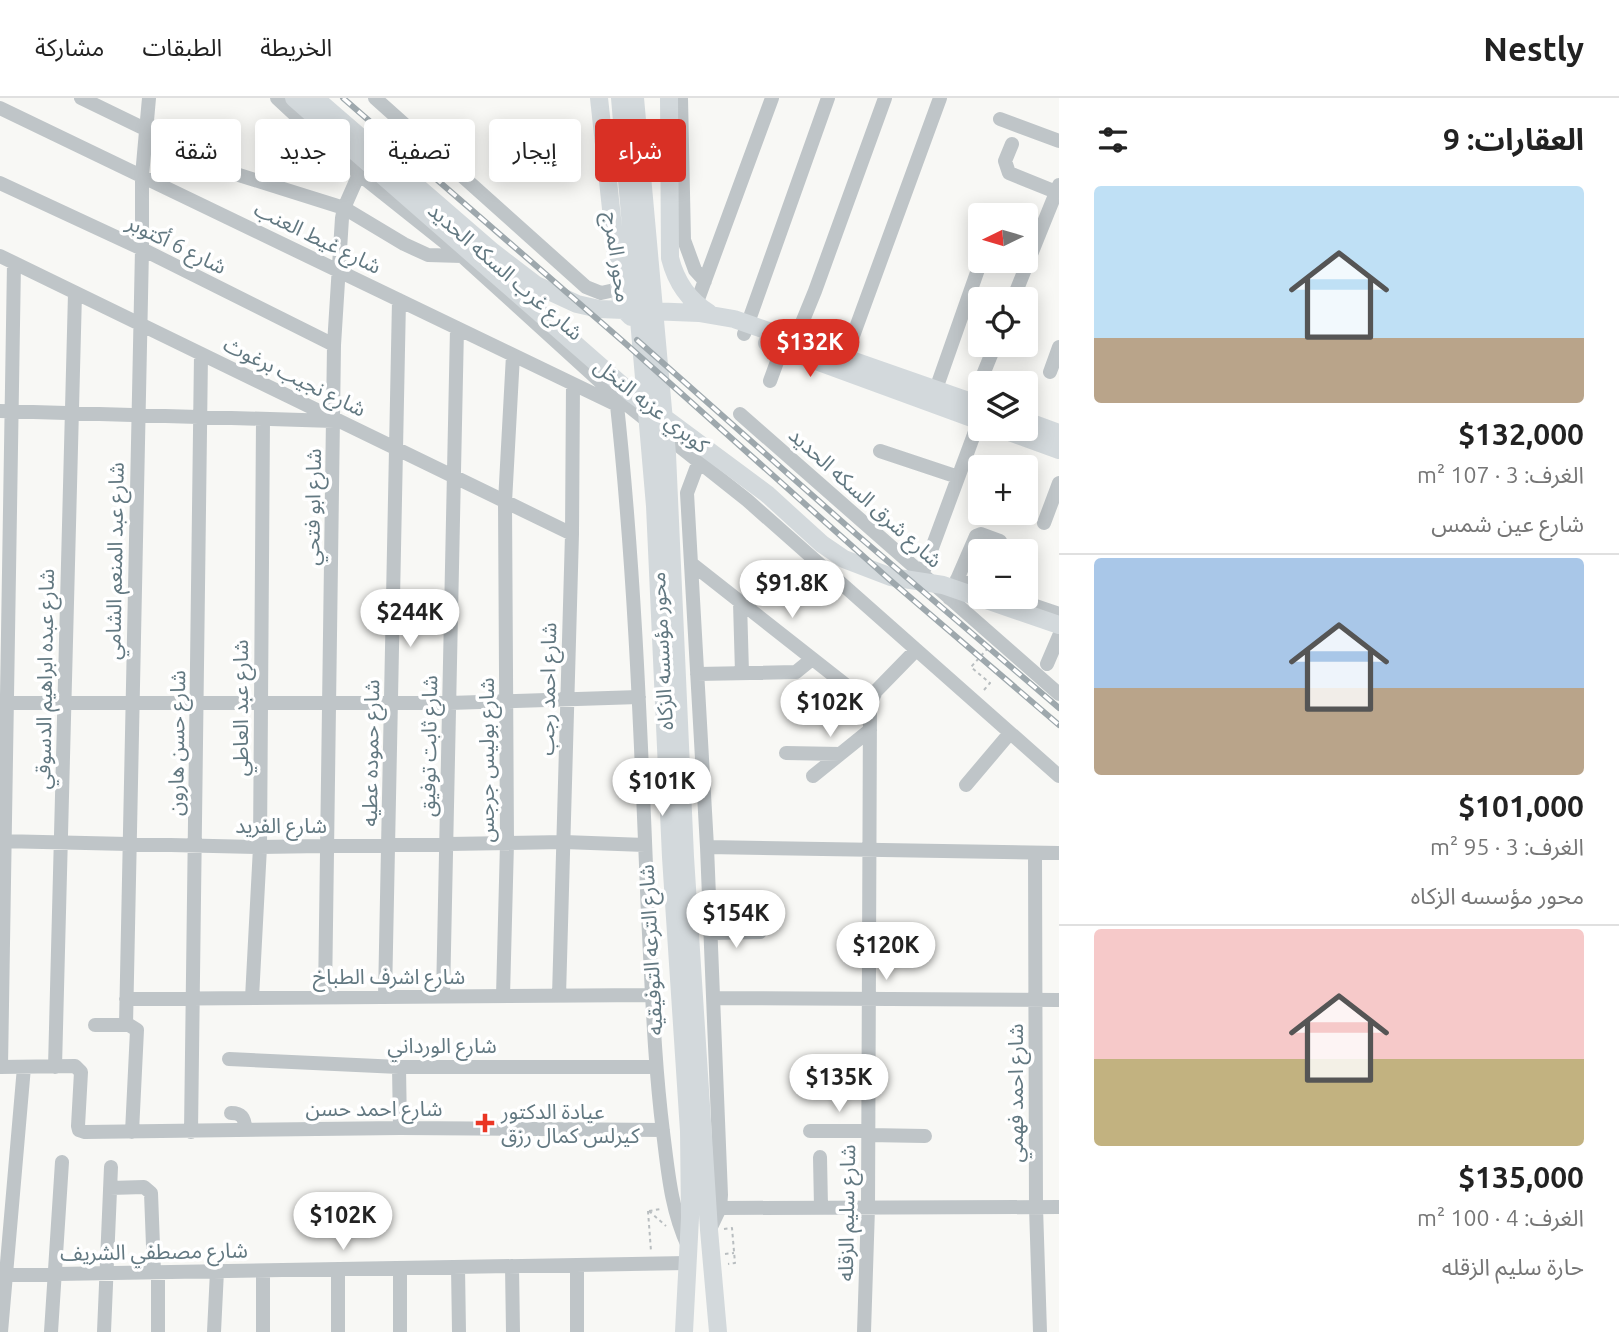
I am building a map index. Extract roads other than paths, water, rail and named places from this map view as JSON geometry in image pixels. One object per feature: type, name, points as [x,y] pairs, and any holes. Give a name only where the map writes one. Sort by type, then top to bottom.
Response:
[{"type":"main road","name":"كوبري عزبه النخل","points":[[294,98],[631,393],[767,494],[822,544],[845,559],[891,577],[943,585],[1059,625]]},
{"type":"main road","points":[[315,98],[493,252],[536,285],[577,304],[599,309],[712,315],[734,319],[841,370],[968,409]]},
{"type":"main road","name":"محور المرج","points":[[599,98],[619,289],[625,311],[633,318],[643,320],[691,320]]},
{"type":"main road","name":"محور مؤسسه الزكاه","points":[[620,98],[655,506],[671,857],[689,1132],[688,1255]]},
{"type":"main road","name":"محور مؤسسه الزكاه","points":[[635,98],[667,454],[685,857],[709,1230]]},
{"type":"main road","points":[[669,98],[670,258],[684,292],[712,315]]},
{"type":"main road","points":[[691,320],[789,344],[929,386],[968,407]]},
{"type":"main road","points":[[1038,425],[1059,433]]},
{"type":"main road","points":[[1034,441],[1059,450]]},
{"type":"main road","points":[[709,1230],[718,1332]]},
{"type":"main road","name":"شارع الترعه التوفيقيه","points":[[684,1332],[688,1255]]},
{"type":"street","points":[[81,98],[145,129],[163,145],[204,164],[344,208],[404,244],[428,255],[462,256]]},
{"type":"street","name":"شارع عبد المنعم الشامي","points":[[126,1025],[142,176],[149,98]]},
{"type":"street","name":"شارع غرب السكه الحديد","points":[[277,98],[359,174],[462,256],[616,400],[747,500],[1059,776]]},
{"type":"street","points":[[376,98],[586,287],[601,293],[619,289]]},
{"type":"street","points":[[681,98],[684,240],[695,270],[705,281]]},
{"type":"street","points":[[691,320],[772,98]]},
{"type":"street","points":[[744,334],[828,98]]},
{"type":"street","points":[[770,381],[816,291],[885,98]]},
{"type":"street","points":[[841,370],[940,98]]},
{"type":"street","name":"شارع غيط العنب","points":[[0,108],[573,384],[616,400]]},
{"type":"street","points":[[1000,119],[1059,141]]},
{"type":"street","points":[[1012,144],[1005,162],[1009,173],[1057,189],[1018,287]]},
{"type":"street","name":"شارع ابو فتحي","points":[[325,998],[334,345],[344,208],[359,174]]},
{"type":"street","name":"شارع 6 أكتوبر","points":[[0,183],[142,249],[334,345]]},
{"type":"street","points":[[7,260],[0,1067],[55,1067]]},
{"type":"street","name":"شارع نجيب برغوث","points":[[7,260],[572,534]]},
{"type":"street","points":[[929,386],[976,273]]},
{"type":"street","name":"شارع عبده ابراهيم الدسوقي","points":[[55,1067],[75,293]]},
{"type":"street","name":"شارع حموده عطيه","points":[[385,997],[399,300]]},
{"type":"street","name":"شارع ثابت توفيق","points":[[443,997],[457,328]]},
{"type":"street","points":[[1050,372],[1059,347]]},
{"type":"street","name":"شارع حسن هارون","points":[[191,1132],[201,354]]},
{"type":"street","name":"شارع بوليس جرجس","points":[[503,996],[508,843],[505,502],[513,355]]},
{"type":"street","name":"شارع احمد رجب","points":[[559,996],[572,534],[573,384]]},
{"type":"street","name":"شارع الترعه التوفيقيه","points":[[616,400],[639,696],[655,1067],[677,1219],[688,1255]]},
{"type":"street","points":[[6,411],[335,420]]},
{"type":"street","name":"شارع شرق السكه الحديد","points":[[740,414],[1059,694]]},
{"type":"street","name":"شارع عبد العاطي","points":[[252,998],[260,847],[263,419]]},
{"type":"street","points":[[922,575],[969,441]]},
{"type":"street","points":[[880,451],[958,477]]},
{"type":"street","points":[[699,461],[687,493],[714,998],[720,1208],[709,1230]]},
{"type":"street","points":[[1044,523],[1059,482]]},
{"type":"street","points":[[975,539],[981,534],[995,539]]},
{"type":"street","points":[[949,598],[968,554]]},
{"type":"street","points":[[692,564],[870,704],[876,691],[916,650]]},
{"type":"street","points":[[957,579],[968,583]]},
{"type":"street","points":[[740,602],[742,673]]},
{"type":"street","points":[[1038,607],[1059,614]]},
{"type":"street","points":[[1047,664],[1059,636]]},
{"type":"street","points":[[697,674],[796,672],[812,659]]},
{"type":"street","points":[[3,703],[391,704],[639,696]]},
{"type":"street","name":"شارع سليم الزقله","points":[[864,1332],[870,704]]},
{"type":"street","points":[[813,776],[870,730]]},
{"type":"street","points":[[965,785],[1010,733]]},
{"type":"street","points":[[786,753],[840,754]]},
{"type":"street","name":"شارع الفريد","points":[[2,841],[260,847],[564,842],[645,845]]},
{"type":"street","points":[[707,847],[869,852],[1059,853]]},
{"type":"street","name":"شارع احمد فهمي","points":[[1035,853],[1040,1332]]},
{"type":"street","points":[[711,933],[760,932]]},
{"type":"street","name":"شارع اشرف الطباخ","points":[[126,999],[652,995]]},
{"type":"street","points":[[714,998],[1059,1000]]},
{"type":"street","points":[[95,1025],[126,1025],[135,1028],[138,1034],[132,1132]]},
{"type":"street","name":"شارع الورداني","points":[[229,1059],[399,1067],[655,1067]]},
{"type":"street","name":"شارع احمد حسن","points":[[55,1067],[75,1066],[80,1070],[78,1126],[79,1130],[85,1132],[400,1128],[663,1130]]},
{"type":"street","points":[[1,1332],[3,1275],[24,1067]]},
{"type":"street","points":[[399,1067],[400,1128]]},
{"type":"street","points":[[231,1113],[241,1114],[245,1129]]},
{"type":"street","points":[[810,1131],[925,1136]]},
{"type":"street","points":[[820,1157],[821,1208]]},
{"type":"street","points":[[51,1332],[62,1162]]},
{"type":"street","points":[[104,1332],[111,1167]]},
{"type":"street","points":[[110,1188],[144,1187],[152,1198],[158,1332]]},
{"type":"street","points":[[720,1208],[1059,1207]]},
{"type":"street","name":"شارع مصطفي الشريف","points":[[3,1275],[577,1265],[688,1255]]},
{"type":"street","points":[[577,1265],[577,1332]]},
{"type":"street","points":[[512,1266],[513,1332]]},
{"type":"street","points":[[458,1267],[459,1332]]},
{"type":"street","points":[[400,1268],[400,1332]]},
{"type":"street","points":[[338,1269],[338,1332]]},
{"type":"street","points":[[214,1332],[217,1271]]},
{"type":"street","points":[[263,1332],[264,1271]]},
{"type":"railway","points":[[343,98],[626,344],[890,580],[1059,725]]},
{"type":"railway","points":[[637,340],[856,534],[1059,708]]},
{"type":"place","name":"عيادة الدكتور كيرلس كمال رزق","points":[[485,1123]]}]
